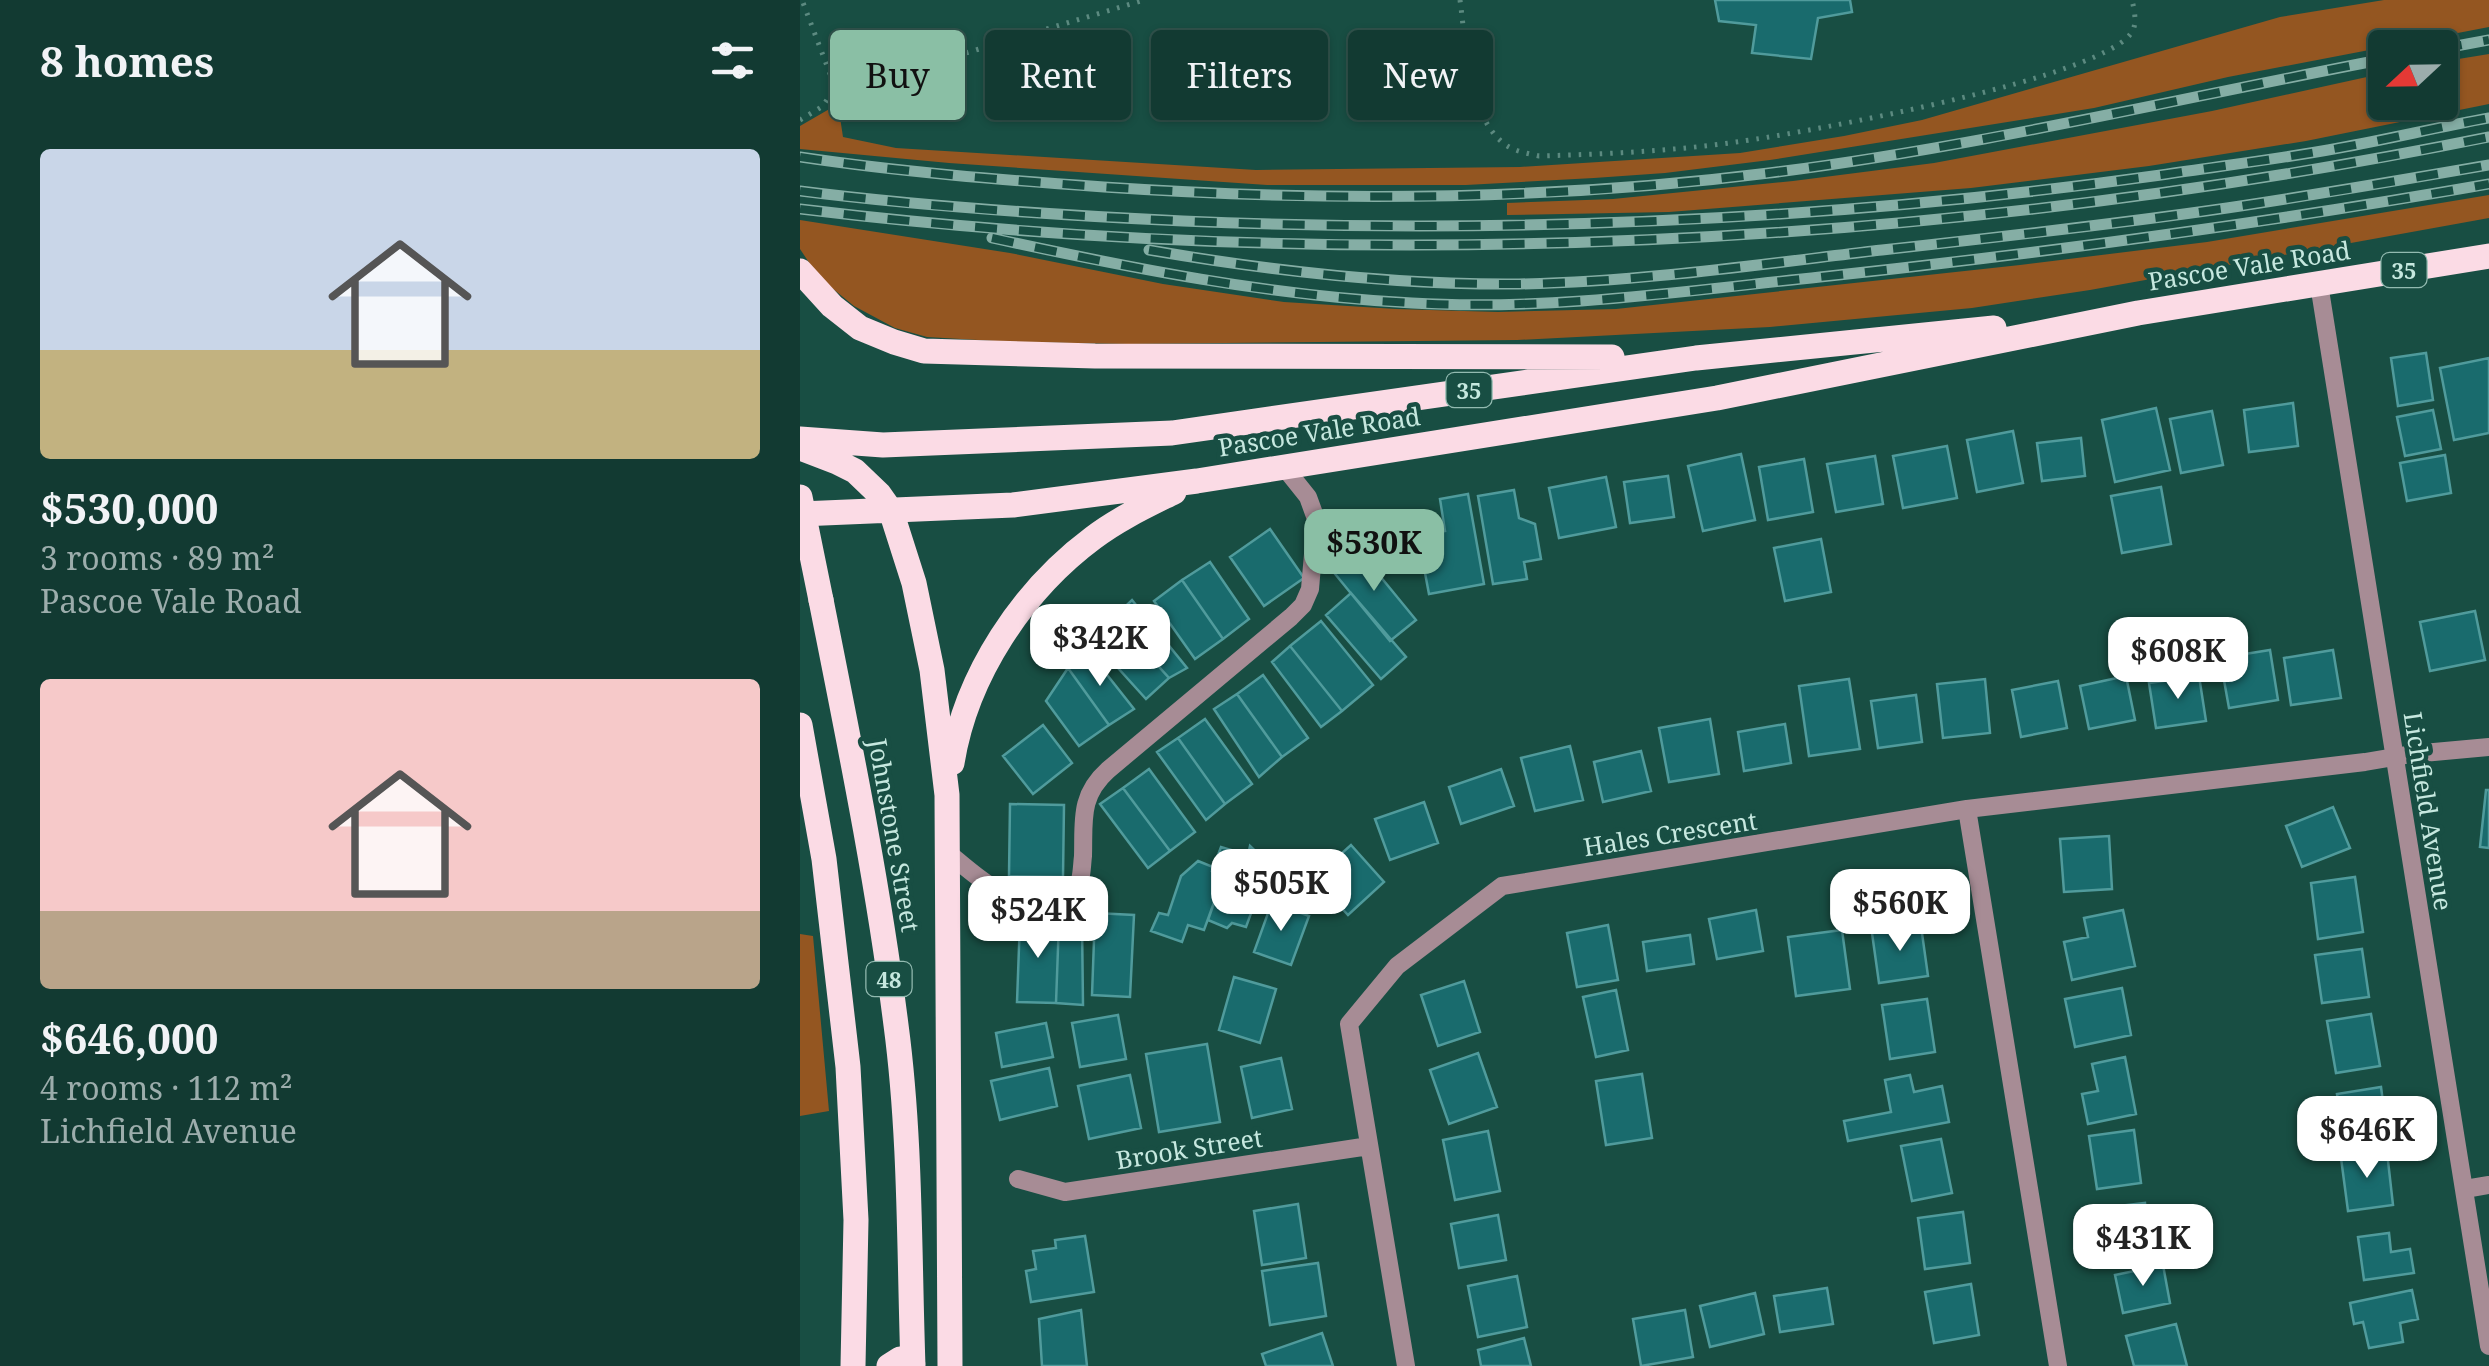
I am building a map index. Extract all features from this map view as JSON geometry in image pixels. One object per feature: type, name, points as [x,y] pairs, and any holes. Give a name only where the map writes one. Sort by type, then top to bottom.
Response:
[{"type":"main road","name":"Pascoe Vale Road","points":[[800,514],[1013,505],[1284,467],[1717,398],[2138,313],[2489,256]]},
{"type":"main road","points":[[800,270],[832,306],[860,328],[924,350],[1095,356],[1696,358]]},
{"type":"main road","name":"Pascoe Vale Road","points":[[800,440],[883,445],[1172,433],[1696,358],[2138,313]]},
{"type":"main road","points":[[800,448],[855,472],[890,512],[914,582],[938,711],[948,794],[950,1366]]},
{"type":"main road","points":[[948,794],[957,740],[974,689],[1021,610],[1048,578],[1093,538],[1122,518],[1196,480]]},
{"type":"main road","name":"Johnstone Street","points":[[800,497],[865,822],[896,1028],[907,1146],[905,1365]]},
{"type":"main road","name":"48","points":[[800,725],[824,859],[848,1066],[856,1220],[853,1366]]},
{"type":"street","name":"Lichfield Avenue","points":[[2318,284],[2489,1346]]},
{"type":"street","points":[[948,852],[994,889],[1013,897],[1048,902],[1064,897],[1074,888],[1082,868],[1085,810],[1095,782],[1305,602],[1310,589],[1316,519],[1308,497],[1284,467]]},
{"type":"street","name":"Hales Crescent","points":[[1406,1366],[1349,1024],[1397,966],[1502,886],[1967,809],[2489,747]]},
{"type":"street","points":[[1967,809],[2058,1366]]},
{"type":"street","name":"Brook Street","points":[[1018,1179],[1065,1192],[1369,1146]]},
{"type":"street","points":[[2465,1188],[2489,1185]]},
{"type":"path","points":[[802,0],[830,74]]},
{"type":"path","points":[[965,53],[1144,0]]},
{"type":"path","points":[[1460,0],[1476,100],[1484,119],[1504,144],[1539,156],[1742,142],[1939,105],[2054,72],[2110,48],[2127,38],[2134,28],[2132,0]]},
{"type":"path","points":[[800,120],[823,106],[830,95]]},
{"type":"shaded area","points":[[2384,0],[2489,0],[2489,27],[2458,33],[2368,30],[2368,50],[2094,108],[1665,173],[1466,185],[1267,185],[800,149],[800,126],[830,109],[830,120],[840,120],[843,137],[896,148],[1256,170],[1520,167],[1740,153],[1922,120],[2280,17]]},
{"type":"shaded area","points":[[2489,54],[2489,104],[2458,110],[2458,59]]},
{"type":"shaded area","points":[[2368,77],[2368,120],[2410,120],[2149,166],[1971,188],[1669,212],[1507,215],[1507,203],[1613,199],[1934,163],[2212,111]]},
{"type":"shaded area","points":[[2489,195],[2489,218],[1972,308],[1770,327],[1517,340],[1128,344],[927,337],[895,328],[854,306],[827,284],[800,249],[800,220],[1284,302],[1498,312],[1616,309],[2207,242]]},
{"type":"shaded area","points":[[800,934],[813,936],[829,1111],[800,1116]]},
{"type":"building","points":[[1715,0],[1850,0],[1852,12],[1818,18],[1811,59],[1752,53],[1756,25],[1719,21]]},
{"type":"building","points":[[2426,353],[2433,400],[2398,406],[2391,358]]},
{"type":"building","points":[[2489,358],[2489,433],[2454,440],[2440,368]]},
{"type":"building","points":[[2293,403],[2298,446],[2249,452],[2244,410]]},
{"type":"building","points":[[2156,408],[2170,470],[2115,482],[2102,420]]},
{"type":"building","points":[[2433,410],[2441,449],[2405,456],[2397,417]]},
{"type":"building","points":[[2212,411],[2223,465],[2181,473],[2170,419]]},
{"type":"building","points":[[2013,431],[2023,483],[1977,492],[1967,440]]},
{"type":"building","points":[[2081,438],[2085,476],[2042,481],[2037,443]]},
{"type":"building","points":[[1947,446],[1957,498],[1903,508],[1893,456]]},
{"type":"building","points":[[1741,454],[1755,520],[1703,531],[1688,466]]},
{"type":"building","points":[[2445,455],[2451,493],[2407,501],[2400,463]]},
{"type":"building","points":[[1875,456],[1883,504],[1836,512],[1827,464]]},
{"type":"building","points":[[1804,459],[1813,512],[1768,520],[1759,467]]},
{"type":"building","points":[[1668,476],[1674,517],[1630,523],[1624,482]]},
{"type":"building","points":[[1606,477],[1616,527],[1559,538],[1549,488]]},
{"type":"building","points":[[2161,487],[2171,544],[2122,553],[2111,496]]},
{"type":"building","points":[[1514,490],[1519,518],[1535,524],[1541,559],[1524,562],[1527,579],[1493,584],[1478,496]]},
{"type":"building","points":[[1468,494],[1484,584],[1429,594],[1418,536],[1445,531],[1440,499]]},
{"type":"building","points":[[1270,529],[1304,578],[1264,606],[1230,557]]},
{"type":"building","points":[[1821,539],[1831,592],[1785,601],[1774,548]]},
{"type":"building","points":[[1357,548],[1416,620],[1390,641],[1331,569]]},
{"type":"building","points":[[1210,562],[1249,619],[1223,639],[1182,580]]},
{"type":"building","points":[[1182,580],[1223,639],[1195,659],[1154,601]]},
{"type":"building","points":[[1351,593],[1406,657],[1381,679],[1326,615]]},
{"type":"building","points":[[1132,600],[1187,668],[1169,678],[1114,617]]},
{"type":"building","points":[[2475,611],[2485,660],[2430,671],[2420,622]]},
{"type":"building","points":[[1114,617],[1169,678],[1146,699],[1091,638]]},
{"type":"building","points":[[1321,621],[1373,685],[1342,711],[1290,646]]},
{"type":"building","points":[[1290,646],[1342,711],[1321,727],[1272,662]]},
{"type":"building","points":[[2270,650],[2278,700],[2229,708],[2220,658]]},
{"type":"building","points":[[2333,650],[2341,698],[2291,705],[2284,658]]},
{"type":"building","points":[[1089,652],[1134,709],[1109,725],[1068,668]]},
{"type":"building","points":[[1068,668],[1109,725],[1079,746],[1046,701]]},
{"type":"building","points":[[1263,675],[1308,738],[1282,757],[1237,694]]},
{"type":"building","points":[[2126,676],[2135,720],[2089,729],[2080,686]]},
{"type":"building","points":[[2199,676],[2206,721],[2156,728],[2149,683]]},
{"type":"building","points":[[1849,679],[1860,749],[1809,756],[1799,686]]},
{"type":"building","points":[[1985,679],[1990,733],[1943,738],[1937,684]]},
{"type":"building","points":[[2058,681],[2067,728],[2021,737],[2012,690]]},
{"type":"building","points":[[1237,694],[1282,757],[1259,777],[1214,709]]},
{"type":"building","points":[[1916,695],[1922,742],[1878,748],[1871,701]]},
{"type":"building","points":[[1205,719],[1252,784],[1225,804],[1178,738]]},
{"type":"building","points":[[1710,719],[1719,774],[1669,782],[1659,728]]},
{"type":"building","points":[[1785,724],[1791,763],[1744,771],[1738,732]]},
{"type":"building","points":[[1043,725],[1072,763],[1033,794],[1003,756]]},
{"type":"building","points":[[1178,738],[1225,804],[1206,820],[1157,752]]},
{"type":"building","points":[[1570,746],[1583,800],[1535,811],[1521,758]]},
{"type":"building","points":[[1641,751],[1651,791],[1603,802],[1594,762]]},
{"type":"building","points":[[1149,769],[1195,832],[1170,851],[1123,788]]},
{"type":"building","points":[[1501,769],[1514,806],[1461,824],[1449,787]]},
{"type":"building","points":[[1123,788],[1170,851],[1148,868],[1100,804]]},
{"type":"building","points":[[2489,790],[2489,848],[2480,847]]},
{"type":"building","points":[[1424,802],[1438,843],[1390,860],[1375,819]]},
{"type":"building","points":[[1010,804],[1064,805],[1063,877],[1009,876]]},
{"type":"building","points":[[2333,807],[2350,848],[2302,867],[2286,826]]},
{"type":"building","points":[[2109,836],[2112,889],[2064,892],[2060,839]]},
{"type":"building","points":[[1351,845],[1384,882],[1348,915],[1314,878]]},
{"type":"building","points":[[1250,846],[1269,864],[1246,927],[1232,923],[1227,928],[1208,920],[1224,875],[1212,871],[1221,847],[1248,855]]},
{"type":"building","points":[[1198,861],[1224,875],[1204,930],[1188,925],[1182,942],[1151,931],[1159,913],[1168,915],[1181,876]]},
{"type":"building","points":[[2355,877],[2363,932],[2318,939],[2311,883]]},
{"type":"building","points":[[1899,880],[1905,912],[1853,920],[1847,888]]},
{"type":"building","points":[[1272,902],[1309,916],[1291,965],[1254,952]]},
{"type":"building","points":[[1756,910],[1763,951],[1717,959],[1709,919]]},
{"type":"building","points":[[2123,910],[2135,966],[2072,980],[2064,942],[2088,937],[2084,918]]},
{"type":"building","points":[[1095,913],[1134,915],[1130,997],[1092,995]]},
{"type":"building","points":[[1020,920],[1059,921],[1056,1003],[1017,1002]]},
{"type":"building","points":[[1059,921],[1082,923],[1083,1005],[1056,1003]]},
{"type":"building","points":[[1608,925],[1618,980],[1577,987],[1567,933]]},
{"type":"building","points":[[1921,926],[1928,976],[1879,983],[1872,933]]},
{"type":"building","points":[[1842,930],[1850,989],[1796,996],[1788,937]]},
{"type":"building","points":[[1690,935],[1694,964],[1647,971],[1643,942]]},
{"type":"building","points":[[2362,949],[2369,997],[2322,1003],[2315,955]]},
{"type":"building","points":[[1234,977],[1276,989],[1260,1043],[1219,1030]]},
{"type":"building","points":[[1464,981],[1480,1032],[1438,1046],[1421,995]]},
{"type":"building","points":[[2122,988],[2131,1035],[2075,1047],[2065,999]]},
{"type":"building","points":[[1616,990],[1628,1050],[1596,1057],[1583,997]]},
{"type":"building","points":[[1927,999],[1935,1052],[1890,1059],[1882,1005]]},
{"type":"building","points":[[2371,1014],[2380,1066],[2336,1073],[2327,1021]]},
{"type":"building","points":[[1118,1015],[1126,1059],[1080,1067],[1072,1023]]},
{"type":"building","points":[[1046,1023],[1053,1057],[1002,1067],[996,1033]]},
{"type":"building","points":[[1207,1044],[1220,1122],[1159,1132],[1146,1054]]},
{"type":"building","points":[[1478,1053],[1497,1107],[1449,1124],[1430,1070]]},
{"type":"building","points":[[2125,1057],[2136,1114],[2088,1124],[2082,1094],[2098,1091],[2092,1064]]},
{"type":"building","points":[[1281,1058],[1292,1109],[1252,1118],[1241,1067]]},
{"type":"building","points":[[1049,1068],[1057,1106],[1000,1120],[991,1081]]},
{"type":"building","points":[[1642,1074],[1652,1138],[1606,1145],[1596,1081]]},
{"type":"building","points":[[1130,1075],[1141,1128],[1089,1139],[1078,1086]]},
{"type":"building","points":[[1910,1075],[1914,1092],[1942,1086],[1949,1122],[1848,1141],[1844,1121],[1891,1112],[1885,1080]]},
{"type":"building","points":[[2381,1087],[2387,1132],[2344,1138],[2337,1094]]},
{"type":"building","points":[[2134,1130],[2141,1183],[2097,1189],[2089,1136]]},
{"type":"building","points":[[1488,1131],[1500,1191],[1455,1200],[1443,1140]]},
{"type":"building","points":[[1941,1139],[1952,1193],[1912,1201],[1901,1146]]},
{"type":"building","points":[[2387,1152],[2393,1205],[2348,1211],[2341,1158]]},
{"type":"building","points":[[2145,1203],[2150,1250],[2105,1254],[2101,1208]]},
{"type":"building","points":[[1298,1204],[1306,1258],[1262,1265],[1254,1211]]},
{"type":"building","points":[[1963,1212],[1970,1263],[1925,1269],[1918,1218]]},
{"type":"building","points":[[1498,1215],[1506,1260],[1459,1268],[1451,1224]]},
{"type":"building","points":[[2389,1233],[2391,1252],[2410,1249],[2414,1273],[2364,1280],[2358,1237]]},
{"type":"building","points":[[1085,1236],[1094,1292],[1031,1302],[1026,1271],[1036,1269],[1033,1251],[1056,1248],[1055,1240]]},
{"type":"building","points":[[1318,1263],[1326,1316],[1270,1325],[1262,1271]]},
{"type":"building","points":[[2163,1265],[2170,1303],[2123,1313],[2115,1275]]},
{"type":"building","points":[[1517,1276],[1527,1327],[1478,1337],[1468,1286]]},
{"type":"building","points":[[1971,1284],[1979,1335],[1934,1343],[1925,1292]]},
{"type":"building","points":[[1827,1288],[1833,1324],[1780,1332],[1774,1296]]},
{"type":"building","points":[[2412,1290],[2418,1319],[2400,1323],[2403,1342],[2369,1348],[2363,1322],[2354,1324],[2350,1303]]},
{"type":"building","points":[[1755,1293],[1764,1334],[1710,1347],[1700,1306]]},
{"type":"building","points":[[1081,1310],[1087,1366],[1042,1366],[1039,1319]]},
{"type":"building","points":[[1685,1310],[1693,1357],[1641,1366],[1633,1319]]},
{"type":"building","points":[[2176,1324],[2187,1366],[2134,1366],[2126,1336]]},
{"type":"building","points":[[1322,1333],[1333,1366],[1266,1366],[1262,1354]]},
{"type":"building","points":[[1524,1338],[1531,1366],[1481,1366],[1478,1350]]},
{"type":"railway","points":[[2458,46],[2489,40]]},
{"type":"railway","points":[[800,157],[951,175],[1187,192],[1354,197],[1603,189],[1769,173],[1924,150],[2368,62]]},
{"type":"railway","points":[[800,191],[991,210],[1183,221],[1428,226],[1673,220],[1917,203],[2161,175],[2295,156],[2489,118]]},
{"type":"railway","points":[[800,209],[1010,230],[1222,242],[1435,245],[1648,240],[1860,226],[2071,205],[2281,175],[2489,137]]},
{"type":"railway","points":[[1149,250],[1379,279],[1472,284],[1608,280],[2139,220],[2489,165]]},
{"type":"railway","points":[[992,238],[1148,270],[1306,294],[1412,303],[1515,304],[1668,293],[1988,258],[2239,224],[2489,184]]}]
